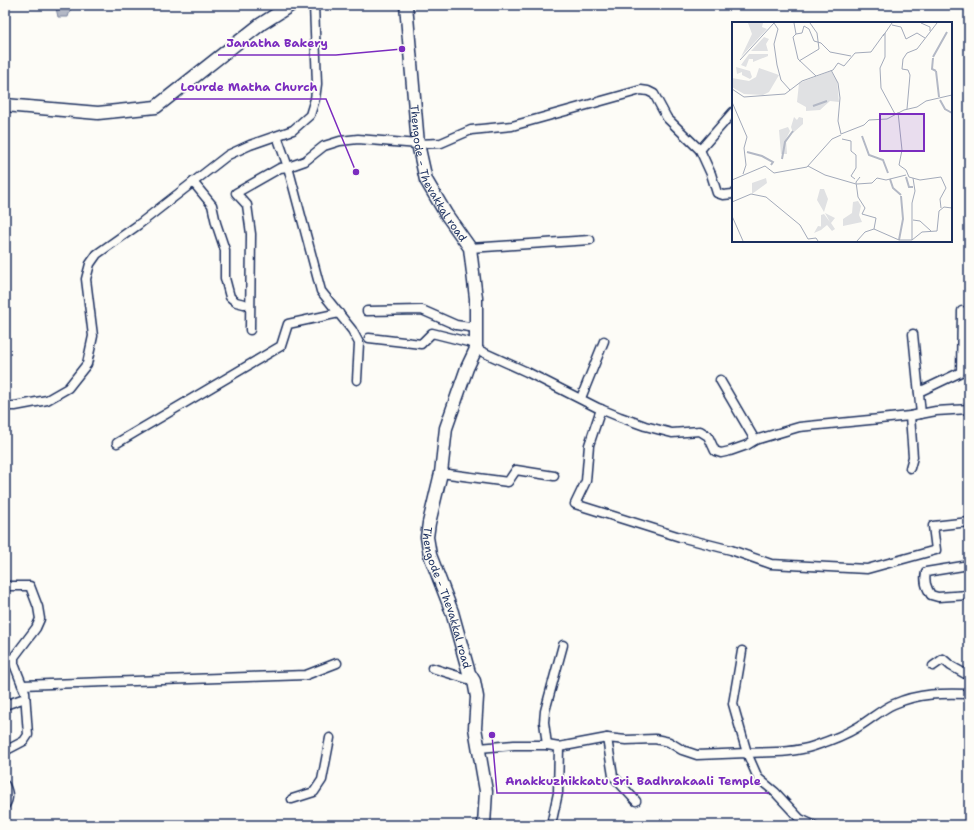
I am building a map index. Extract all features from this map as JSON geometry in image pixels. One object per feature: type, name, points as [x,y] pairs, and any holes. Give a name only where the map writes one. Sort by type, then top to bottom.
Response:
[{"type":"main road","points":[[5,105],[98,113],[156,107],[261,24],[291,5]]},
{"type":"main road","name":"Thengode - Thevakkal road","points":[[406,5],[418,144],[426,180],[446,214],[470,248],[476,298],[476,346],[446,428],[441,473],[429,523],[428,537],[430,555],[452,612],[469,673],[474,681],[477,697],[475,728],[486,791],[484,825]]},
{"type":"street","points":[[5,406],[15,406],[47,400],[68,388],[87,364],[93,336],[86,279],[90,264],[97,254],[138,225],[228,155],[250,145],[293,130],[310,115],[315,99],[317,84],[314,5]]},
{"type":"street","points":[[250,330],[251,234],[246,205],[236,193],[280,168],[288,168],[305,162],[324,146],[340,141],[358,139],[418,144],[441,143],[471,130],[512,126],[641,90],[654,94],[668,118],[700,150],[711,174],[716,193],[723,195],[732,194]]},
{"type":"street","points":[[700,150],[732,113]]},
{"type":"street","points":[[277,136],[288,168],[321,291],[352,330],[359,343],[357,380]]},
{"type":"street","points":[[193,182],[212,205],[225,250],[226,278],[230,297],[236,302],[244,304]]},
{"type":"street","points":[[470,248],[590,240]]},
{"type":"street","points":[[367,311],[422,310],[456,325],[476,328]]},
{"type":"street","points":[[919,392],[961,372],[962,311]]},
{"type":"street","points":[[117,443],[281,346],[288,324],[338,314]]},
{"type":"street","points":[[369,338],[421,344],[432,333],[476,346],[601,409],[645,426],[672,433],[700,431],[708,436],[715,451],[721,453],[747,445],[755,440],[799,427],[910,416],[936,411],[969,409]]},
{"type":"street","points":[[913,334],[922,414]]},
{"type":"street","points":[[581,398],[604,341]]},
{"type":"street","points":[[720,380],[755,440]]},
{"type":"street","points":[[601,409],[589,445],[586,481],[575,504],[680,537],[731,550],[771,564],[867,569],[936,550],[933,526],[969,522]]},
{"type":"street","points":[[910,416],[913,457],[910,468]]},
{"type":"street","points":[[441,473],[508,482],[516,470],[554,476]]},
{"type":"street","points":[[969,565],[926,572],[925,578],[926,587],[931,595],[969,595]]},
{"type":"street","points":[[5,586],[30,586],[38,607],[40,619],[36,628],[14,657],[14,664],[25,692],[28,735],[24,741],[5,751]]},
{"type":"street","points":[[547,745],[544,722],[545,711],[563,644]]},
{"type":"street","points":[[742,651],[733,704],[747,753],[758,778],[775,792],[800,819],[813,825]]},
{"type":"street","points":[[933,666],[942,659],[969,676]]},
{"type":"street","points":[[22,685],[306,675],[337,663]]},
{"type":"street","points":[[432,668],[474,681]]},
{"type":"street","points":[[479,748],[514,745],[547,745],[559,747],[607,738],[626,740],[656,739],[669,742],[682,750],[697,754],[801,750],[838,737],[857,727],[893,704],[917,696],[947,693],[969,694]]},
{"type":"street","points":[[5,705],[25,698]]},
{"type":"street","points":[[292,799],[314,792],[322,780],[330,738]]},
{"type":"street","points":[[607,738],[613,776],[636,801]]},
{"type":"street","points":[[551,825],[558,793],[559,747]]},
{"type":"street","points":[[5,785],[8,793],[8,801],[5,805]]},
{"type":"shaded area","points":[[56,5],[72,5],[68,17],[58,17]]},
{"type":"place","name":"Janatha Bakery","points":[[402,49]]},
{"type":"place","name":"Lourde Matha Church","points":[[356,172]]},
{"type":"place","name":"Anakkuzhikkatu Sri. Badhrakaali Temple","points":[[492,735]]}]
